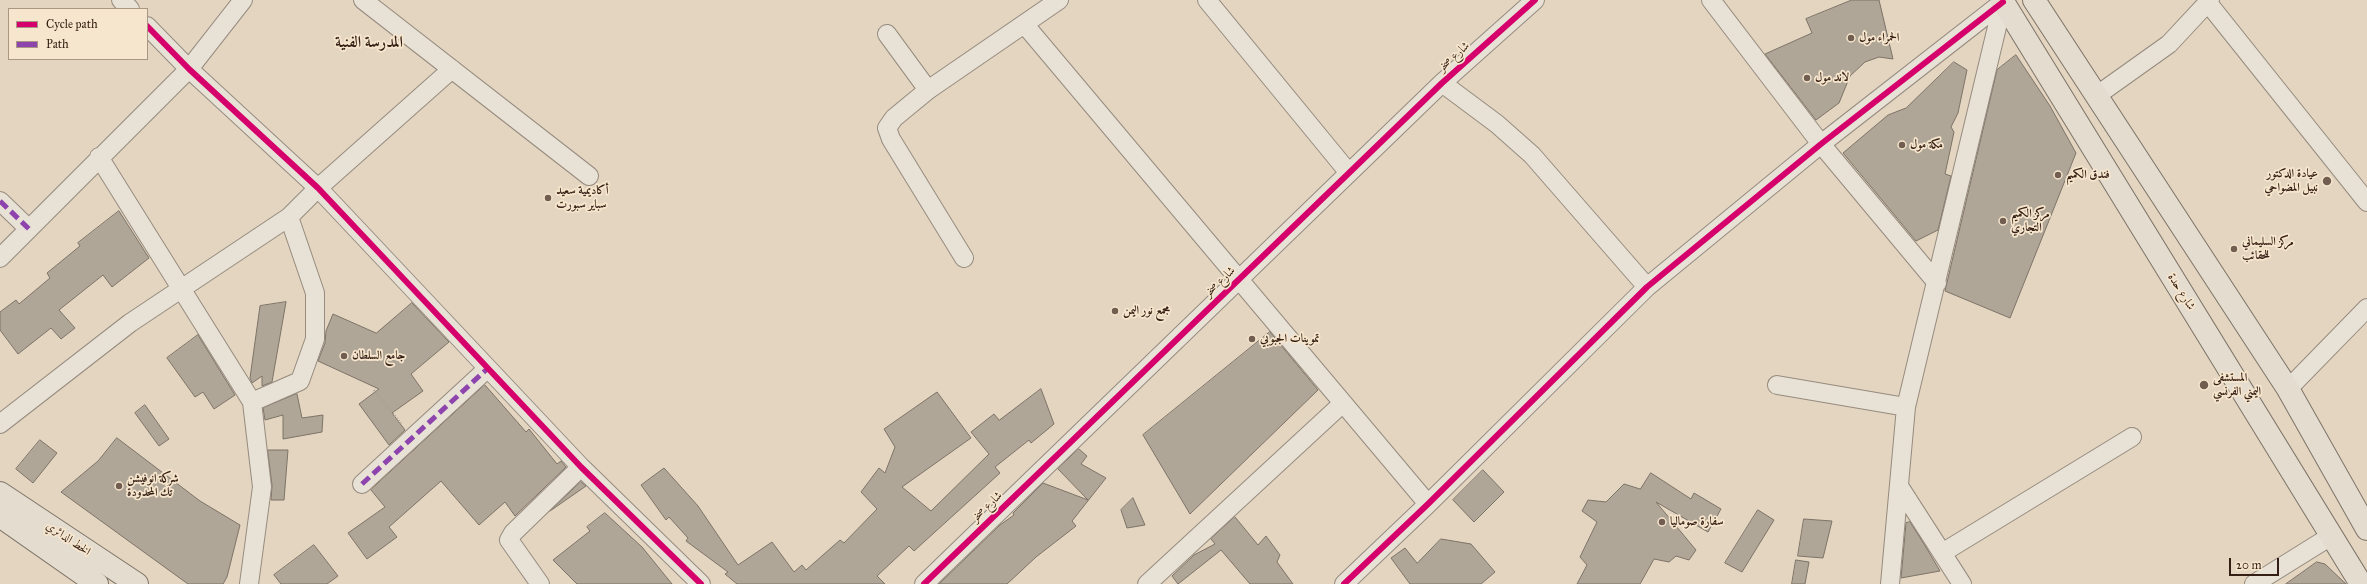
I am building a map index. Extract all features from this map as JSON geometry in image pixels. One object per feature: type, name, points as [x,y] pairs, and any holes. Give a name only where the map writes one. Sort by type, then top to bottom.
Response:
[{"type":"main road","points":[[2034,0],[2288,389],[2367,529]]},
{"type":"main road","name":"شارع حدة","points":[[2002,1],[2361,584]]},
{"type":"main road","name":"الخط الدائري","points":[[1,495],[137,584]]},
{"type":"main road","name":"الخط الدائري","points":[[0,516],[97,584]]},
{"type":"street","points":[[121,0],[129,8]]},
{"type":"street","points":[[0,258],[99,157],[189,69],[243,0]]},
{"type":"street","points":[[363,0],[589,176]]},
{"type":"street","points":[[964,258],[891,139],[887,128],[894,118],[928,90],[1025,25],[1059,0]]},
{"type":"street","points":[[1207,0],[1349,173]]},
{"type":"street","name":"شارع صخر","points":[[924,584],[1442,83],[1535,0]]},
{"type":"street","points":[[1711,0],[1820,144],[1937,283]]},
{"type":"street","points":[[1344,584],[1428,504],[1647,287],[1820,144],[2002,1]]},
{"type":"street","points":[[1890,584],[1906,407],[1937,283],[2002,1]]},
{"type":"street","points":[[2096,96],[2169,44],[2209,1],[2367,202]]},
{"type":"street","points":[[1025,25],[1428,504]]},
{"type":"street","points":[[148,27],[189,69],[318,188],[581,467],[701,584]]},
{"type":"street","points":[[887,34],[928,90]]},
{"type":"street","points":[[0,424],[130,323],[289,217],[318,188],[452,69]]},
{"type":"street","points":[[1442,83],[1497,124],[1532,155],[1647,287]]},
{"type":"street","points":[[99,157],[252,402],[262,487],[249,584]]},
{"type":"street","points":[[0,201],[29,229]]},
{"type":"street","points":[[252,402],[300,380],[316,339],[315,293],[289,217]]},
{"type":"street","points":[[2288,389],[2367,308]]},
{"type":"street","points":[[362,484],[487,369]]},
{"type":"street","points":[[1777,386],[1906,407]]},
{"type":"street","points":[[1147,584],[1343,403]]},
{"type":"street","points":[[1942,553],[2132,437]]},
{"type":"street","points":[[540,584],[509,540],[513,533],[581,467]]},
{"type":"street","points":[[1899,486],[1962,584]]},
{"type":"street","points":[[2254,584],[2331,536]]},
{"type":"path","points":[[374,390],[412,439]]},
{"type":"building","points":[[1852,0],[1879,0],[1893,59],[1879,57],[1865,62],[1850,76],[1839,103],[1816,120],[1765,54],[1812,33],[1806,19]]},
{"type":"building","name":"مركز الكميم التجاري","points":[[2016,55],[2050,106],[2076,153],[2010,318],[1945,291],[1997,70]]},
{"type":"building","name":"مكة مول","points":[[1954,62],[1967,70],[1958,113],[1951,127],[1954,132],[1945,174],[1951,176],[1938,230],[1916,241],[1843,153],[1888,115],[1906,108]]},
{"type":"building","points":[[119,211],[149,258],[112,287],[103,275],[59,310],[75,328],[61,339],[51,328],[18,354],[0,330],[0,312],[16,300],[19,304],[50,278],[47,273],[80,246],[78,243]]},
{"type":"building","points":[[286,302],[272,382],[262,386],[262,376],[252,383],[250,378],[260,306]]},
{"type":"building","points":[[412,303],[449,342],[411,374],[423,391],[392,413],[405,430],[389,445],[359,404],[379,389],[318,361],[325,343],[326,331],[333,314],[376,333]]},
{"type":"building","points":[[1270,332],[1318,390],[1190,514],[1143,435]]},
{"type":"building","points":[[198,335],[235,395],[214,409],[203,392],[195,397],[167,358]]},
{"type":"building","points":[[485,385],[526,432],[529,429],[557,464],[561,461],[566,467],[515,516],[505,502],[479,525],[441,481],[389,527],[397,537],[367,559],[348,533],[385,507],[371,490]]},
{"type":"building","points":[[1041,389],[1054,424],[1031,443],[1029,440],[995,467],[1000,473],[914,551],[909,546],[877,576],[885,584],[737,584],[725,574],[728,572],[686,541],[688,538],[669,517],[666,520],[641,485],[664,468],[698,506],[738,565],[772,542],[794,572],[802,565],[806,570],[840,540],[844,543],[877,509],[861,492],[879,468],[885,473],[895,447],[884,429],[937,392],[971,438],[902,487],[931,511],[989,454],[971,432],[994,414],[999,420]]},
{"type":"building","points":[[297,394],[302,418],[323,415],[322,432],[283,439],[283,415],[265,420],[263,408]]},
{"type":"building","points":[[145,405],[169,439],[159,446],[135,413]]},
{"type":"building","points":[[117,438],[200,501],[240,525],[227,577],[223,584],[188,584],[61,492],[98,461]]},
{"type":"building","points":[[40,440],[57,453],[33,483],[16,469]]},
{"type":"building","points":[[1079,449],[1087,456],[1081,464],[1106,478],[1072,521],[1076,526],[1036,557],[1007,584],[939,584],[1000,525],[1014,515],[1013,513],[1043,483],[1088,500],[1058,469]]},
{"type":"building","points":[[268,450],[288,450],[284,500],[271,500],[272,486]]},
{"type":"building","points":[[1483,470],[1504,492],[1474,522],[1453,500]]},
{"type":"building","points":[[1651,473],[1691,499],[1694,493],[1721,509],[1708,532],[1656,502],[1696,550],[1689,560],[1676,556],[1669,562],[1654,559],[1640,584],[1577,584],[1587,565],[1580,557],[1597,522],[1582,511],[1588,500],[1606,502],[1624,484],[1640,489]]},
{"type":"building","points":[[581,482],[586,486],[550,511]]},
{"type":"building","points":[[1133,498],[1145,525],[1127,528],[1121,510]]},
{"type":"building","points":[[1758,510],[1774,520],[1742,572],[1725,563]]},
{"type":"building","points":[[605,513],[642,547],[672,584],[577,584],[553,560],[590,531],[587,527]]},
{"type":"building","points":[[1235,517],[1258,545],[1266,536],[1280,555],[1277,562],[1293,584],[1250,584],[1221,550],[1178,584],[1172,576],[1194,555],[1215,544],[1211,539]]},
{"type":"building","points":[[1804,519],[1832,521],[1823,558],[1798,556]]},
{"type":"building","points":[[1910,522],[1940,571],[1901,578],[1906,523]]},
{"type":"building","points":[[1441,539],[1471,544],[1495,572],[1481,584],[1410,584],[1391,558],[1405,548],[1417,563]]},
{"type":"building","points":[[314,545],[338,576],[327,584],[281,584],[274,575]]},
{"type":"building","points":[[1796,560],[1809,562],[1805,584],[1792,584]]},
{"type":"building","points":[[2317,562],[2325,564],[2346,584],[2286,584]]},
{"type":"marked path","points":[[0,201],[29,229]]},
{"type":"marked path","points":[[362,484],[487,369]]},
{"type":"cycle path","points":[[924,584],[1442,83],[1535,0]]},
{"type":"cycle path","points":[[1344,584],[1428,504],[1647,287],[1821,144],[2003,2]]},
{"type":"cycle path","points":[[148,27],[189,69],[318,188],[581,467],[701,584]]},
{"type":"place","name":"الحمراء مول","points":[[1851,38]]},
{"type":"place","name":"لاند مول","points":[[1807,78]]},
{"type":"place","name":"مكة مول","points":[[1902,145]]},
{"type":"place","name":"فندق الكميم","points":[[2058,175]]},
{"type":"place","name":"عيادة الدكتور نبيل المضواحي","points":[[2327,181]]},
{"type":"place","name":"أكاديمية سعيد سباير سبورت","points":[[548,198]]},
{"type":"place","name":"مركز الكميم التجاري","points":[[2003,221]]},
{"type":"place","name":"مركز السليماني للحقائب","points":[[2234,249]]},
{"type":"place","name":"مجمع نور اليمن","points":[[1115,311]]},
{"type":"place","name":"تموينات الجبوبي","points":[[1252,339]]},
{"type":"place","name":"جامع السلطان","points":[[344,356]]},
{"type":"place","name":"المستشفى اليمني الفرنسي","points":[[2204,385]]},
{"type":"place","name":"شركة انوفيشن تك المحدودة","points":[[119,486]]},
{"type":"place","name":"سفارة صوماليا","points":[[1662,522]]},
{"type":"district","name":"المدرسة الفنية","points":[[369,43]]}]
